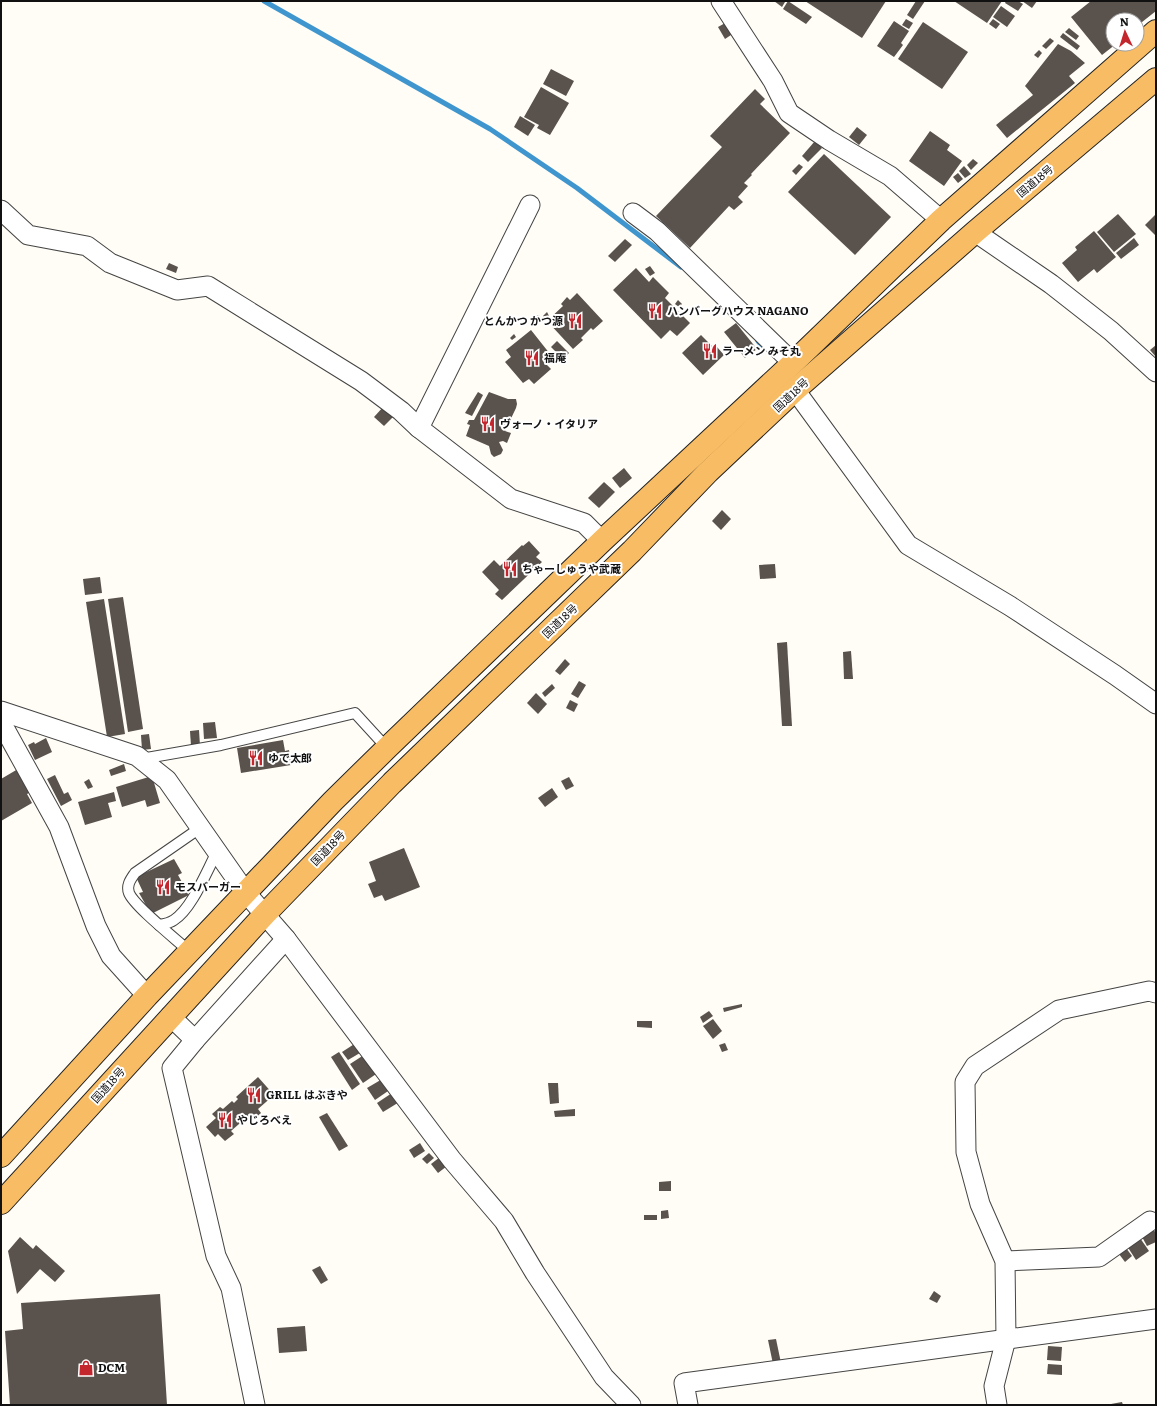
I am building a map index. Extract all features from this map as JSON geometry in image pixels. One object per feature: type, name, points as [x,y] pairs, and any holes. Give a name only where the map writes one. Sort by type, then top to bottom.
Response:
[{"type":"highway","name":"国道18号","points":[[1,1156],[147,996],[333,801],[387,748],[602,541],[793,363],[941,220],[1156,31]]},
{"type":"highway","name":"国道18号","points":[[1,1203],[170,1016],[265,914],[392,783],[632,551],[708,472],[795,390],[975,232],[1156,79]]},
{"type":"street","points":[[721,1],[773,82],[789,113],[829,140],[890,176],[941,220]]},
{"type":"street","points":[[419,428],[530,205]]},
{"type":"street","points":[[1,210],[28,235],[87,246],[110,263],[176,290],[208,286],[361,381],[511,499],[584,523],[602,541]]},
{"type":"street","points":[[633,213],[657,231],[793,363]]},
{"type":"street","points":[[975,232],[1051,284],[1111,331],[1156,372]]},
{"type":"street","points":[[795,390],[908,545],[1010,606],[1156,704]]},
{"type":"street","points":[[1,711],[137,756],[167,780],[246,893],[286,939],[452,1160],[504,1221],[535,1273],[604,1377],[631,1405]]},
{"type":"street","points":[[1,722],[59,827],[96,926],[111,956],[147,996]]},
{"type":"street","points":[[255,1405],[231,1288],[216,1256],[172,1068],[195,1040],[286,939]]},
{"type":"street","points":[[998,1405],[994,1386],[1006,1339],[1005,1261],[980,1204],[966,1152],[965,1082],[975,1066],[1059,1010],[1149,990],[1156,993]]},
{"type":"street","points":[[170,1016],[195,1040]]},
{"type":"street","points":[[1005,1261],[1099,1257],[1150,1221]]},
{"type":"street","points":[[688,1405],[684,1383],[1156,1319]]},
{"type":"lane","points":[[141,759],[221,745],[355,713],[387,748]]},
{"type":"lane","points":[[190,952],[136,904],[129,892],[129,882],[135,873],[200,828]]},
{"type":"lane","points":[[160,925],[168,924],[175,920],[185,910],[217,852]]},
{"type":"building","points":[[774,1],[784,1],[785,2],[782,7]]},
{"type":"building","points":[[788,1],[812,17],[806,24],[783,9]]},
{"type":"building","points":[[805,1],[886,1],[862,38]]},
{"type":"building","points":[[916,1],[925,1],[913,19],[907,15]]},
{"type":"building","points":[[954,1],[1002,1],[987,23]]},
{"type":"building","points":[[1006,1],[1018,1],[1023,4],[1018,11],[1005,3]]},
{"type":"building","points":[[1022,1],[1037,1],[1032,8]]},
{"type":"building","points":[[1091,1],[1156,1],[1156,11],[1145,20],[1145,12],[1105,12],[1106,52],[1102,55],[1071,17]]},
{"type":"building","points":[[1001,6],[1015,16],[1007,27],[993,17]]},
{"type":"building","points":[[906,19],[913,23],[909,29],[902,25]]},
{"type":"building","points":[[993,19],[1000,24],[996,29],[989,24]]},
{"type":"building","points":[[894,21],[909,31],[901,43],[903,45],[894,57],[877,46]]},
{"type":"building","points":[[727,22],[734,33],[725,39],[718,27]]},
{"type":"building","points":[[923,22],[968,52],[942,89],[898,59]]},
{"type":"building","points":[[1069,28],[1079,36],[1076,40],[1065,32]]},
{"type":"building","points":[[1063,33],[1080,46],[1077,50],[1060,37]]},
{"type":"building","points":[[1050,38],[1054,41],[1046,49],[1042,46]]},
{"type":"building","points":[[1058,44],[1071,51],[1085,63],[1069,76],[1075,83],[1007,138],[996,125],[1033,95],[1025,86]]},
{"type":"building","points":[[1039,50],[1042,53],[1038,58],[1034,55]]},
{"type":"building","points":[[551,69],[574,81],[566,96],[543,84]]},
{"type":"building","points":[[541,87],[569,103],[550,135],[537,128],[539,125],[524,117]]},
{"type":"building","points":[[755,89],[765,99],[760,104],[790,133],[744,183],[748,186],[738,197],[743,202],[734,210],[729,206],[690,248],[656,216],[722,147],[710,136]]},
{"type":"building","points":[[520,116],[535,125],[528,136],[514,127]]},
{"type":"building","points":[[857,127],[867,135],[859,145],[849,137]]},
{"type":"building","points":[[930,131],[950,145],[947,150],[962,161],[944,186],[909,161]]},
{"type":"building","points":[[815,141],[822,148],[808,162],[802,156]]},
{"type":"building","points":[[824,154],[891,217],[855,255],[788,192]]},
{"type":"building","points":[[973,159],[978,163],[971,170],[967,165]]},
{"type":"building","points":[[799,164],[803,167],[796,175],[792,171]]},
{"type":"building","points":[[964,166],[971,174],[965,178],[959,171]]},
{"type":"building","points":[[958,173],[963,179],[958,183],[953,177]]},
{"type":"building","points":[[1118,214],[1136,234],[1114,252],[1097,232]]},
{"type":"building","points":[[1156,214],[1156,236],[1145,225]]},
{"type":"building","points":[[1094,231],[1116,257],[1097,273],[1094,269],[1078,282],[1062,263],[1077,250],[1075,247]]},
{"type":"building","points":[[1134,238],[1139,245],[1121,259],[1116,253]]},
{"type":"building","points":[[625,239],[632,245],[615,262],[608,256]]},
{"type":"building","points":[[169,263],[178,267],[176,273],[166,269]]},
{"type":"building","points":[[650,266],[655,273],[650,276],[645,269]]},
{"type":"building","name":"ハンバーグハウス NAGANO","points":[[636,268],[649,282],[653,277],[669,293],[665,298],[690,323],[677,336],[670,330],[661,339],[613,290]]},
{"type":"building","name":"とんかつ かつ源","points":[[577,293],[603,321],[593,330],[591,328],[581,338],[583,340],[573,349],[547,321],[563,306],[561,304],[567,297],[570,300]]},
{"type":"building","points":[[678,300],[682,304],[679,307],[675,304]]},
{"type":"building","points":[[547,312],[549,316],[546,319],[543,316]]},
{"type":"building","points":[[539,315],[542,319],[539,321],[536,316]]},
{"type":"building","points":[[736,323],[757,349],[745,358],[724,332]]},
{"type":"building","name":"福庵","points":[[531,330],[554,359],[547,365],[551,369],[534,384],[529,379],[523,383],[505,362],[511,357],[506,350]]},
{"type":"building","points":[[514,334],[516,337],[512,340],[510,338]]},
{"type":"building","points":[[701,335],[715,349],[717,347],[724,355],[703,375],[682,353]]},
{"type":"building","points":[[557,341],[569,353],[563,359],[551,347]]},
{"type":"building","points":[[1156,345],[1156,357],[1150,350]]},
{"type":"building","points":[[478,392],[483,395],[472,416],[465,413]]},
{"type":"building","name":"ヴォーノ・イタリア","points":[[489,392],[508,399],[516,399],[517,404],[505,431],[511,433],[507,443],[503,441],[499,442],[503,450],[501,454],[494,457],[491,454],[489,446],[466,436],[470,425],[467,424],[469,420],[474,420]]},
{"type":"building","points":[[384,406],[394,416],[384,426],[374,417]]},
{"type":"building","points":[[624,468],[632,478],[620,488],[612,478]]},
{"type":"building","points":[[604,482],[615,492],[599,508],[588,498]]},
{"type":"building","points":[[722,510],[731,519],[721,530],[712,521]]},
{"type":"building","name":"ちゃーしゅうや武蔵","points":[[529,541],[540,553],[536,557],[542,562],[502,600],[495,594],[499,590],[482,572],[494,560],[500,566],[522,545],[523,546]]},
{"type":"building","points":[[775,564],[776,578],[760,579],[759,565]]},
{"type":"building","points":[[100,577],[102,593],[85,595],[83,579]]},
{"type":"building","points":[[123,597],[143,729],[128,732],[108,599]]},
{"type":"building","points":[[104,599],[125,734],[107,737],[86,602]]},
{"type":"building","points":[[787,642],[792,726],[782,726],[777,643]]},
{"type":"building","points":[[851,651],[853,679],[844,679],[843,652]]},
{"type":"building","points":[[565,659],[570,664],[560,675],[555,671]]},
{"type":"building","points":[[579,681],[586,685],[578,698],[571,694]]},
{"type":"building","points":[[552,684],[555,688],[545,697],[542,693]]},
{"type":"building","points":[[536,693],[547,704],[538,714],[527,703]]},
{"type":"building","points":[[570,700],[578,704],[574,712],[566,708]]},
{"type":"building","points":[[215,722],[217,738],[204,739],[203,723]]},
{"type":"building","points":[[199,730],[200,746],[191,746],[190,731]]},
{"type":"building","points":[[149,734],[151,749],[142,750],[141,735]]},
{"type":"building","points":[[46,738],[52,752],[35,760],[28,745],[34,742],[35,744]]},
{"type":"building","points":[[283,740],[285,751],[289,750],[291,765],[241,773],[237,748]]},
{"type":"building","points":[[124,764],[126,771],[111,776],[109,770]]},
{"type":"building","points":[[23,766],[31,792],[27,794],[32,803],[1,821],[1,779]]},
{"type":"building","points":[[55,775],[64,794],[68,792],[72,800],[61,806],[47,779]]},
{"type":"building","points":[[152,776],[160,803],[147,807],[145,800],[122,807],[116,787]]},
{"type":"building","points":[[569,777],[574,786],[566,790],[561,781]]},
{"type":"building","points":[[89,779],[93,787],[88,789],[84,782]]},
{"type":"building","points":[[552,788],[558,797],[545,807],[538,798]]},
{"type":"building","points":[[114,792],[116,801],[108,803],[112,817],[85,825],[78,802]]},
{"type":"building","points":[[404,848],[420,887],[385,901],[382,895],[374,898],[368,884],[376,881],[369,862]]},
{"type":"building","points":[[174,859],[182,873],[178,875],[189,895],[151,914],[139,893],[143,892],[136,877]]},
{"type":"building","points":[[742,1004],[742,1007],[724,1012],[723,1008]]},
{"type":"building","points":[[709,1011],[713,1016],[703,1023],[700,1017]]},
{"type":"building","points":[[713,1019],[722,1031],[713,1039],[703,1026]]},
{"type":"building","points":[[637,1021],[652,1021],[652,1028],[637,1027]]},
{"type":"building","points":[[359,1041],[365,1050],[348,1060],[342,1052]]},
{"type":"building","points":[[725,1043],[728,1050],[722,1052],[719,1045]]},
{"type":"building","points":[[339,1052],[360,1084],[352,1090],[331,1057]]},
{"type":"building","points":[[367,1053],[379,1072],[363,1083],[350,1064]]},
{"type":"building","points":[[258,1077],[274,1095],[258,1109],[261,1113],[251,1122],[247,1117],[231,1131],[234,1134],[225,1141],[218,1134],[215,1137],[206,1127],[216,1118],[212,1114],[220,1107],[223,1109],[232,1101],[234,1103],[238,1099],[236,1097]]},
{"type":"building","points":[[384,1078],[391,1089],[375,1100],[367,1088]]},
{"type":"building","points":[[548,1083],[558,1083],[559,1103],[550,1104]]},
{"type":"building","points":[[395,1091],[401,1101],[383,1112],[377,1103]]},
{"type":"building","points":[[575,1109],[575,1116],[555,1117],[554,1111]]},
{"type":"building","points":[[327,1113],[348,1146],[339,1151],[319,1117]]},
{"type":"building","points":[[420,1143],[425,1151],[414,1158],[409,1150]]},
{"type":"building","points":[[429,1153],[434,1158],[427,1164],[422,1159]]},
{"type":"building","points":[[444,1154],[451,1163],[438,1173],[431,1164]]},
{"type":"building","points":[[671,1181],[671,1191],[659,1191],[659,1182]]},
{"type":"building","points":[[668,1210],[669,1218],[661,1219],[661,1211]]},
{"type":"building","points":[[644,1215],[657,1215],[657,1220],[644,1220]]},
{"type":"building","points":[[1153,1229],[1156,1233],[1156,1242],[1147,1246],[1141,1235]]},
{"type":"building","points":[[20,1237],[33,1249],[36,1245],[65,1271],[55,1282],[40,1269],[17,1294],[8,1251]]},
{"type":"building","points":[[1140,1238],[1149,1251],[1136,1260],[1127,1246]]},
{"type":"building","points":[[1126,1248],[1132,1256],[1125,1262],[1119,1254]]},
{"type":"building","points":[[320,1266],[328,1280],[321,1284],[312,1270]]},
{"type":"building","points":[[934,1291],[941,1296],[937,1303],[929,1299]]},
{"type":"building","name":"DCM","points":[[160,1294],[167,1405],[10,1405],[5,1331],[23,1329],[21,1303]]},
{"type":"building","points":[[305,1326],[307,1351],[279,1353],[277,1328]]},
{"type":"building","points":[[776,1339],[781,1363],[773,1364],[768,1340]]},
{"type":"building","points":[[1048,1346],[1062,1347],[1061,1361],[1047,1360]]},
{"type":"building","points":[[1048,1364],[1062,1365],[1062,1375],[1047,1374]]},
{"type":"building","points":[[1122,1402],[1123,1405],[1111,1405],[1111,1404]]},
{"type":"waterway","points":[[264,1],[490,129],[577,188],[681,267]]},
{"type":"waterway","points":[[758,341],[764,349]]},
{"type":"place","name":"ハンバーグハウス NAGANO","points":[[655,311]]},
{"type":"place","name":"とんかつ かつ源","points":[[575,321]]},
{"type":"place","name":"ラーメン みそ丸","points":[[710,351]]},
{"type":"place","name":"福庵","points":[[532,358]]},
{"type":"place","name":"ヴォーノ・イタリア","points":[[488,424]]},
{"type":"place","name":"ちゃーしゅうや武蔵","points":[[510,569]]},
{"type":"place","name":"ゆで太郎","points":[[256,758]]},
{"type":"place","name":"モスバーガー","points":[[163,887]]},
{"type":"place","name":"GRILL はぶきや","points":[[254,1095]]},
{"type":"place","name":"やじろべえ","points":[[225,1120]]},
{"type":"place","name":"DCM","points":[[86,1368]]}]
